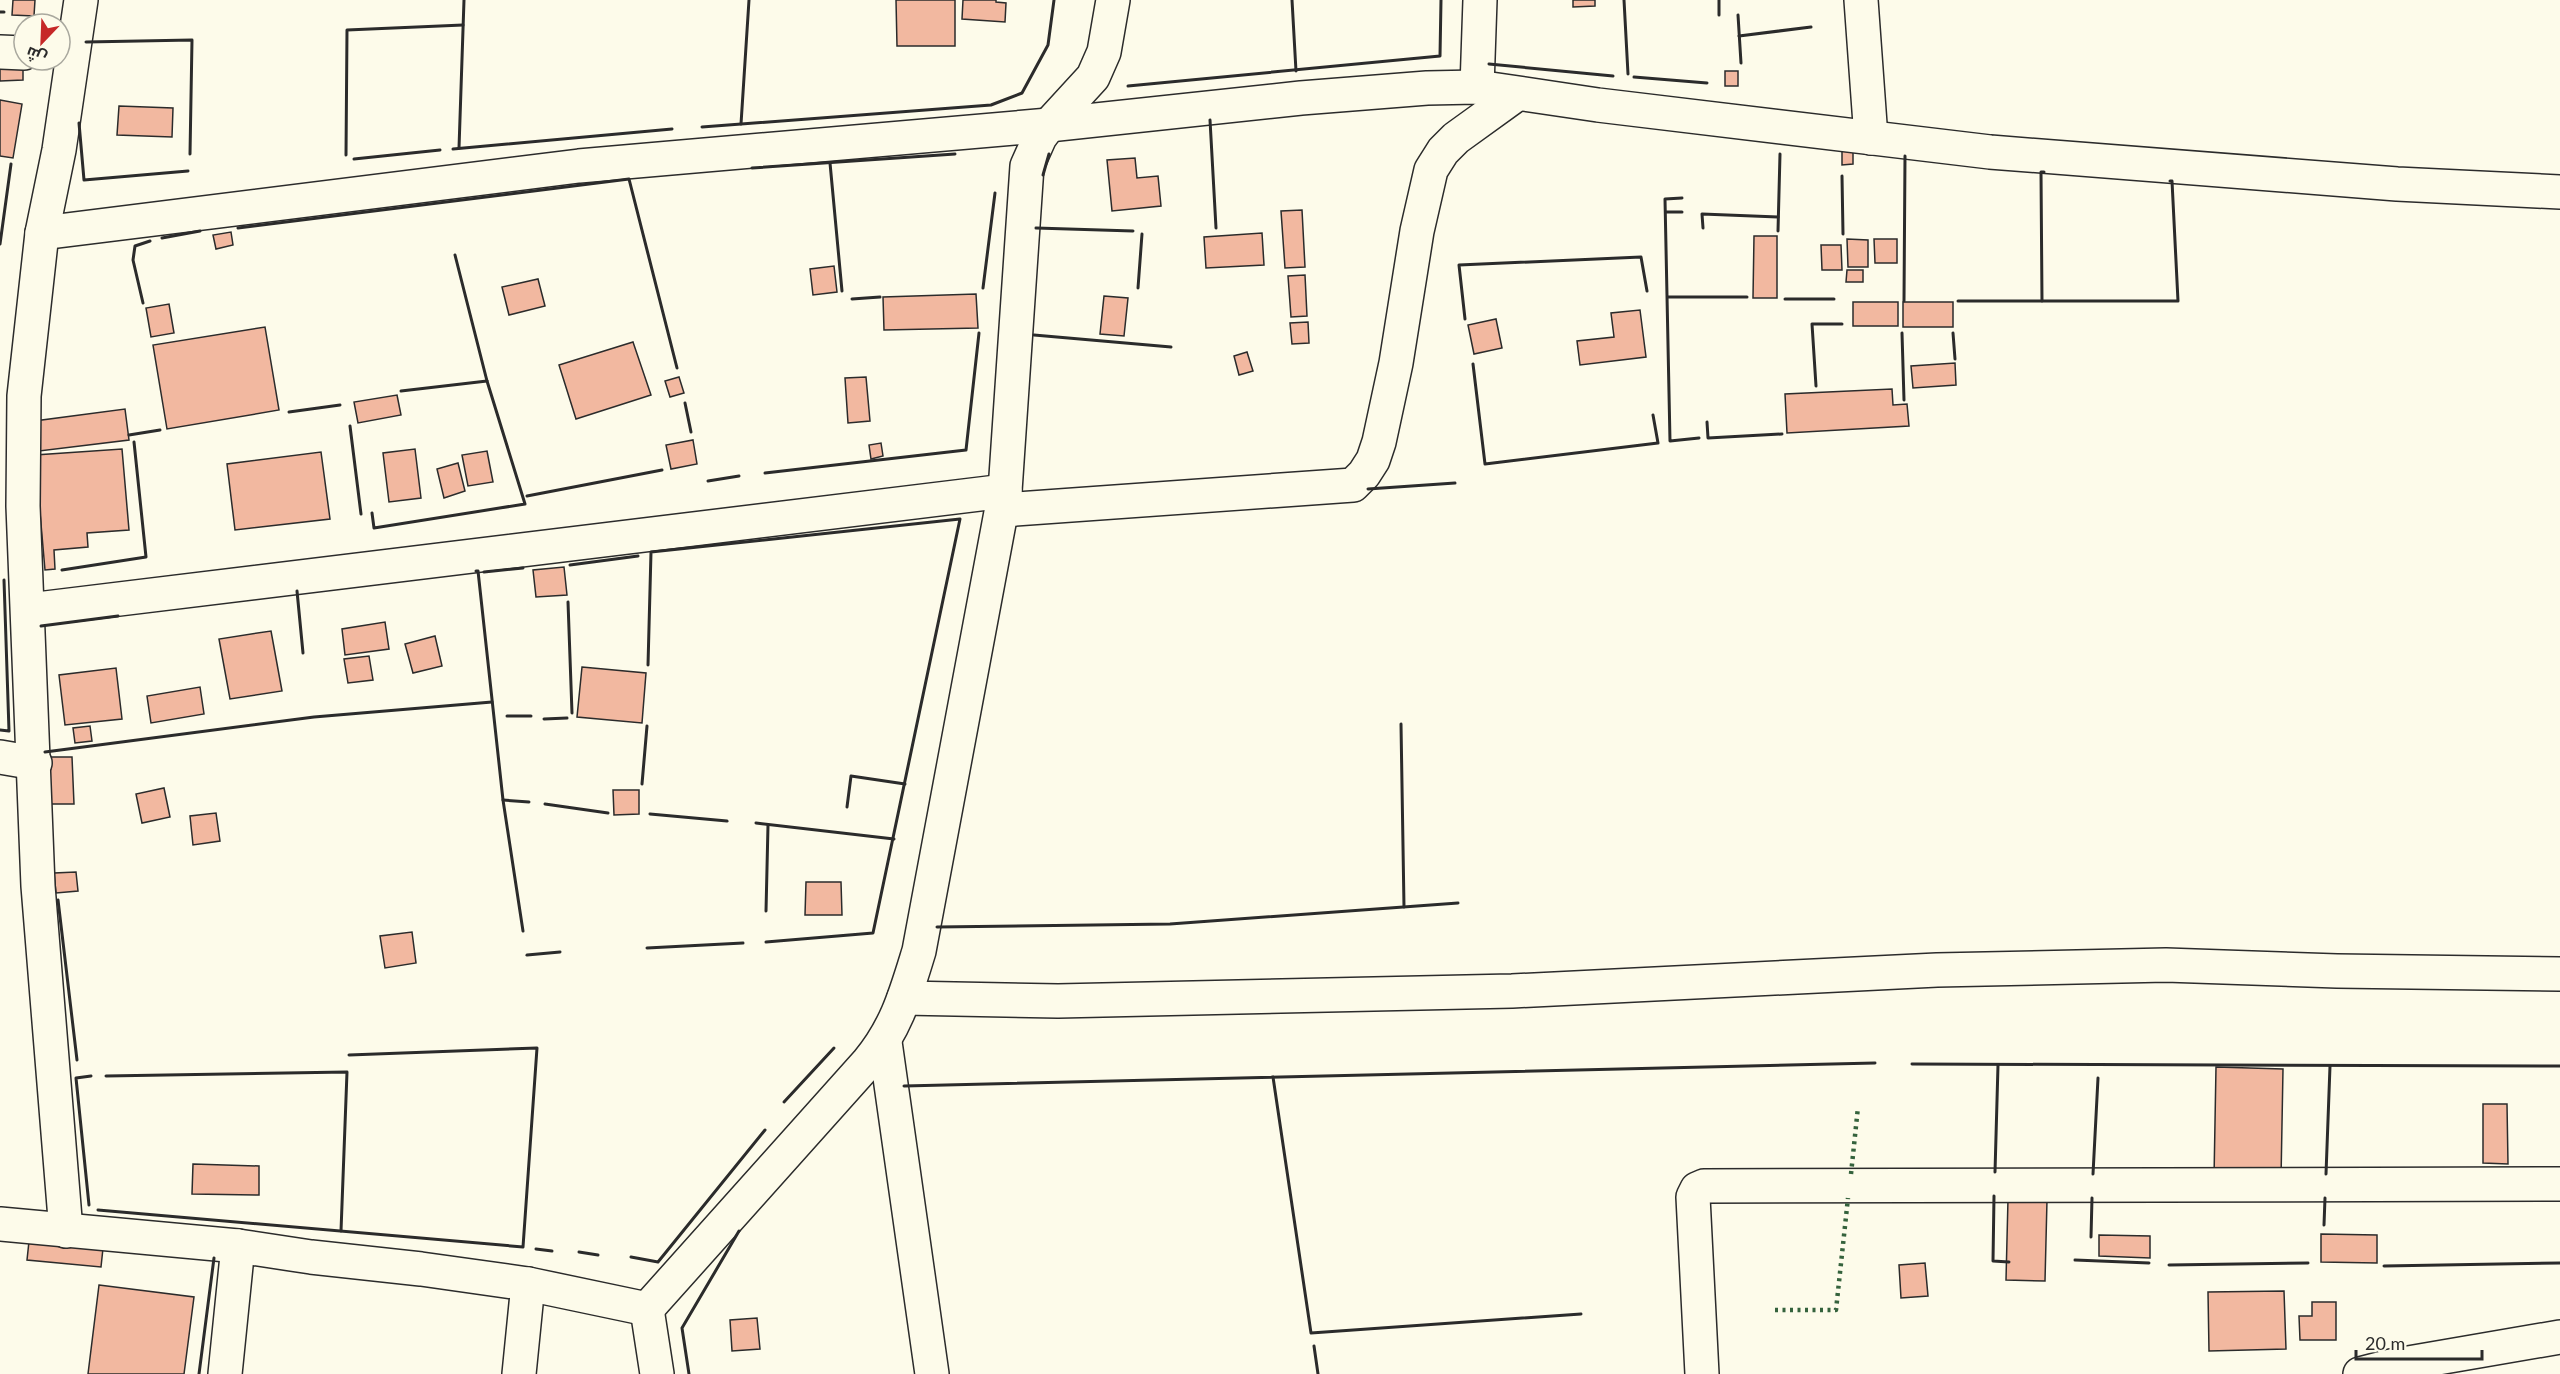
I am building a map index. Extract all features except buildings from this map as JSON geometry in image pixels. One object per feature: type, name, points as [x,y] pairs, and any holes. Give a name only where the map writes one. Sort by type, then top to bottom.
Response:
[{"type":"street","points":[[72,34],[81,0]]},
{"type":"street","points":[[647,1309],[843,1092],[885,1042],[904,998],[919,951],[1004,501],[1027,166],[1040,137],[1049,125],[1094,77],[1104,52],[1113,0]]},
{"type":"street","points":[[1477,87],[1480,0]]},
{"type":"street","points":[[1861,0],[1871,138]]},
{"type":"street","points":[[65,72],[59,150],[12,395],[23,506],[29,610],[38,886],[66,1230]]},
{"type":"street","points":[[42,233],[579,166],[1049,125],[1301,98],[1427,88],[1477,87],[1517,94],[1990,152],[2397,184],[2560,192]]},
{"type":"street","points":[[29,610],[1004,501],[1353,484],[1364,474],[1373,460],[1379,442],[1396,363],[1417,231],[1431,170],[1443,151],[1456,138],[1517,94]]},
{"type":"street","points":[[0,757],[35,763]]},
{"type":"street","points":[[904,998],[1070,1001],[1512,990],[1937,970],[2142,965],[2337,971],[2560,974]]},
{"type":"street","points":[[885,1042],[932,1374]]},
{"type":"street","points":[[1702,1374],[1694,1197],[1697,1189],[1704,1186],[2560,1184]]},
{"type":"street","points":[[0,1224],[238,1246],[528,1284],[647,1309]]},
{"type":"street","points":[[225,1374],[238,1246]]},
{"type":"street","points":[[519,1374],[528,1284]]},
{"type":"street","points":[[647,1309],[657,1374]]},
{"type":"street","points":[[2360,1374],[2391,1366],[2560,1337]]},
{"type":"hedge","points":[[1851,1174],[1858,1107]]},
{"type":"hedge","points":[[1775,1310],[1836,1310],[1848,1198]]},
{"type":"wall","points":[[459,148],[464,0]]},
{"type":"wall","points":[[741,124],[749,0]]},
{"type":"wall","points":[[702,127],[991,105],[1022,93],[1048,45],[1054,0]]},
{"type":"wall","points":[[1292,0],[1296,71]]},
{"type":"wall","points":[[1128,86],[1440,56],[1441,0]]},
{"type":"wall","points":[[1624,0],[1628,74]]},
{"type":"wall","points":[[1719,0],[1719,15]]},
{"type":"wall","points":[[1738,15],[1741,63]]},
{"type":"wall","points":[[346,155],[347,30],[463,25]]},
{"type":"wall","points":[[1739,36],[1811,27]]},
{"type":"wall","points":[[86,42],[192,40],[190,154]]},
{"type":"wall","points":[[1489,64],[1613,76]]},
{"type":"wall","points":[[1634,77],[1707,83]]},
{"type":"wall","points":[[1210,120],[1216,228]]},
{"type":"wall","points":[[79,123],[84,180],[188,171]]},
{"type":"wall","points":[[453,149],[672,129]]},
{"type":"wall","points":[[354,159],[440,150]]},
{"type":"wall","points":[[752,168],[955,154]]},
{"type":"wall","points":[[1043,175],[1049,154]]},
{"type":"wall","points":[[1778,231],[1780,154]]},
{"type":"wall","points":[[1904,301],[1905,156]]},
{"type":"wall","points":[[830,163],[842,291]]},
{"type":"wall","points":[[0,244],[11,164]]},
{"type":"wall","points":[[2042,301],[2041,172],[2044,172]]},
{"type":"wall","points":[[1842,176],[1843,234]]},
{"type":"wall","points":[[238,228],[629,179],[677,368]]},
{"type":"wall","points":[[1958,301],[2178,301],[2172,181],[2170,181]]},
{"type":"wall","points":[[983,288],[995,193]]},
{"type":"wall","points":[[1682,198],[1665,199],[1670,441],[1699,438]]},
{"type":"wall","points":[[1666,212],[1682,212]]},
{"type":"wall","points":[[1703,228],[1702,214],[1778,217]]},
{"type":"wall","points":[[1036,228],[1133,231]]},
{"type":"wall","points":[[162,238],[200,231]]},
{"type":"wall","points":[[1138,288],[1142,234]]},
{"type":"wall","points":[[143,303],[133,260],[135,246],[150,241]]},
{"type":"wall","points":[[372,513],[374,528],[525,504],[487,381],[455,255]]},
{"type":"wall","points":[[1465,319],[1459,265],[1641,257],[1647,291]]},
{"type":"wall","points":[[852,299],[880,297]]},
{"type":"wall","points":[[1668,297],[1747,297]]},
{"type":"wall","points":[[1785,299],[1834,299]]},
{"type":"wall","points":[[1816,386],[1812,324],[1842,324]]},
{"type":"wall","points":[[765,473],[966,450],[979,333]]},
{"type":"wall","points":[[1902,333],[1904,400]]},
{"type":"wall","points":[[1953,333],[1955,359]]},
{"type":"wall","points":[[1034,335],[1171,347]]},
{"type":"wall","points":[[1473,364],[1485,464],[1658,443],[1653,415]]},
{"type":"wall","points":[[401,391],[487,381]]},
{"type":"wall","points":[[685,403],[691,432]]},
{"type":"wall","points":[[289,412],[340,405]]},
{"type":"wall","points":[[1707,422],[1708,438],[1782,434]]},
{"type":"wall","points":[[350,426],[361,514]]},
{"type":"wall","points":[[129,435],[160,430]]},
{"type":"wall","points":[[62,570],[146,557],[134,442]]},
{"type":"wall","points":[[527,496],[662,470]]},
{"type":"wall","points":[[708,481],[739,476]]},
{"type":"wall","points":[[1368,489],[1455,483]]},
{"type":"wall","points":[[648,665],[651,552],[960,519],[873,933],[766,942]]},
{"type":"wall","points":[[570,565],[638,556]]},
{"type":"wall","points":[[484,572],[523,568]]},
{"type":"wall","points":[[476,571],[478,571],[503,800],[523,931]]},
{"type":"wall","points":[[0,730],[9,731],[4,580]]},
{"type":"wall","points":[[297,591],[303,653]]},
{"type":"wall","points":[[568,602],[572,713]]},
{"type":"wall","points":[[41,626],[118,616]]},
{"type":"wall","points":[[45,752],[314,717],[492,702]]},
{"type":"wall","points":[[507,716],[531,716]]},
{"type":"wall","points":[[544,719],[567,718]]},
{"type":"wall","points":[[1401,724],[1404,907]]},
{"type":"wall","points":[[642,784],[647,726]]},
{"type":"wall","points":[[847,807],[851,776],[905,784]]},
{"type":"wall","points":[[503,800],[529,802]]},
{"type":"wall","points":[[545,804],[608,813]]},
{"type":"wall","points":[[650,814],[727,821]]},
{"type":"wall","points":[[756,823],[894,839]]},
{"type":"wall","points":[[766,911],[768,825]]},
{"type":"wall","points":[[58,900],[77,1060]]},
{"type":"wall","points":[[937,927],[1170,924],[1458,903]]},
{"type":"wall","points":[[647,948],[743,943]]},
{"type":"wall","points":[[527,955],[560,952]]},
{"type":"wall","points":[[98,1210],[523,1247],[537,1048],[349,1055]]},
{"type":"wall","points":[[784,1102],[834,1048]]},
{"type":"wall","points":[[904,1086],[1875,1063]]},
{"type":"wall","points":[[1912,1064],[2560,1066]]},
{"type":"wall","points":[[1995,1172],[1998,1065]]},
{"type":"wall","points":[[2326,1174],[2330,1066]]},
{"type":"wall","points":[[106,1076],[347,1072],[341,1231]]},
{"type":"wall","points":[[89,1205],[76,1078],[91,1076]]},
{"type":"wall","points":[[1273,1077],[1311,1333],[1581,1314]]},
{"type":"wall","points":[[2093,1174],[2098,1078]]},
{"type":"wall","points":[[631,1257],[658,1262],[765,1130]]},
{"type":"wall","points":[[1994,1196],[1993,1261],[2009,1262]]},
{"type":"wall","points":[[2091,1237],[2092,1198]]},
{"type":"wall","points":[[2324,1225],[2325,1198]]},
{"type":"wall","points":[[689,1374],[682,1328],[739,1231]]},
{"type":"wall","points":[[536,1249],[552,1251]]},
{"type":"wall","points":[[579,1252],[598,1255]]},
{"type":"wall","points":[[199,1374],[214,1258]]},
{"type":"wall","points":[[2075,1260],[2149,1263]]},
{"type":"wall","points":[[2169,1265],[2308,1263]]},
{"type":"wall","points":[[2384,1266],[2560,1263]]},
{"type":"wall","points":[[1314,1346],[1318,1374]]}]
